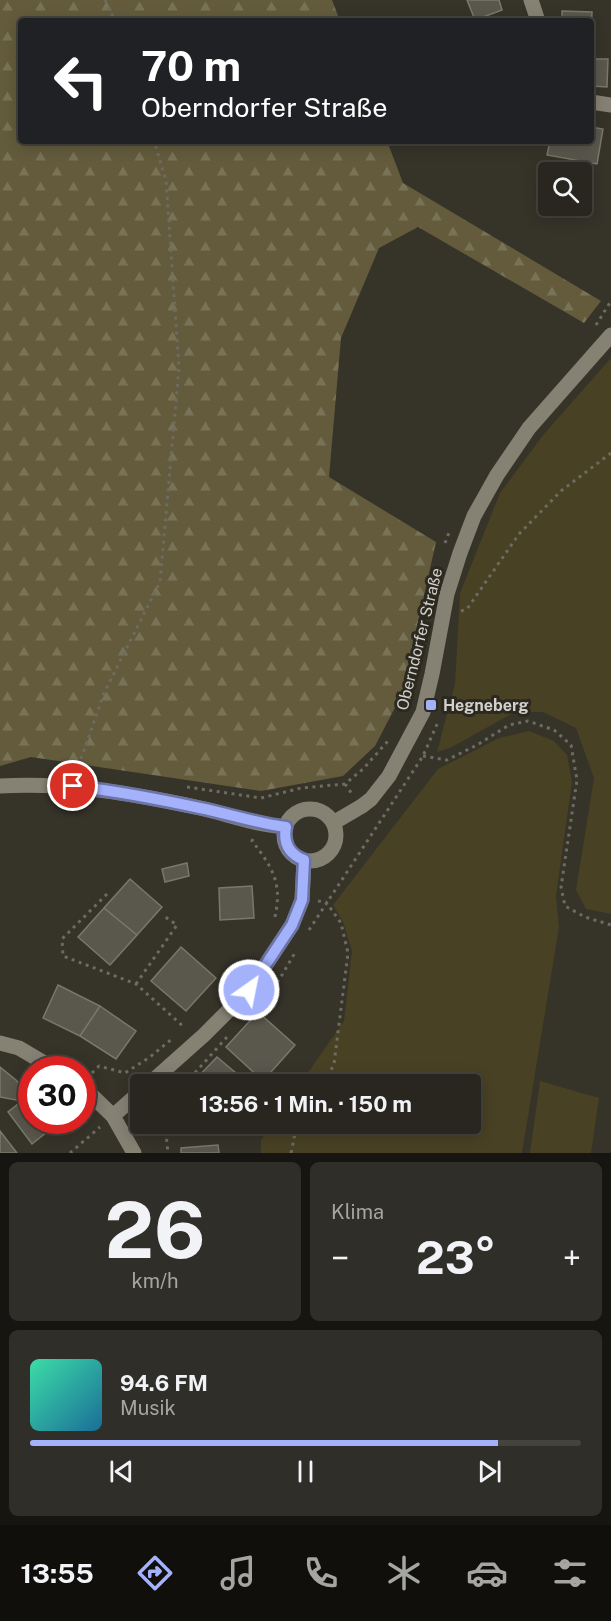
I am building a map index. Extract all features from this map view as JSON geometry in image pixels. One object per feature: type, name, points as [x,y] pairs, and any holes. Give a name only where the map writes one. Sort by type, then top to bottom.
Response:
[{"type":"street","points":[[531,0],[537,18]]},
{"type":"street","points":[[594,102],[611,105]]},
{"type":"street","name":"Oberndorfer Straße","points":[[333,824],[371,799],[390,776],[423,712],[453,574],[474,516],[497,475],[529,429],[611,335]]},
{"type":"street","points":[[0,786],[64,786],[97,789],[201,808],[256,823],[286,827]]},
{"type":"street","points":[[304,810],[321,812],[333,824],[335,840],[328,854],[321,859],[304,860],[290,852],[284,836],[290,819],[296,814],[304,810]]},
{"type":"street","points":[[160,1074],[249,990],[292,925],[302,900],[304,860]]},
{"type":"street","points":[[0,1043],[19,1048],[32,1056]]},
{"type":"street","points":[[96,1092],[113,1116],[134,1153]]},
{"type":"street","points":[[113,1116],[130,1101]]},
{"type":"path","points":[[105,0],[114,18]]},
{"type":"path","points":[[76,772],[105,693],[160,582],[179,368],[166,180],[155,144]]},
{"type":"path","points":[[460,611],[467,609],[519,534],[561,491],[611,453]]},
{"type":"path","points":[[400,721],[408,698]]},
{"type":"path","points":[[380,824],[423,756],[447,760],[477,745],[509,724],[528,721],[554,730],[571,745],[577,780],[561,887],[565,906],[585,917],[611,924]]},
{"type":"path","points":[[184,786],[261,798],[301,788],[345,784],[363,769],[389,739]]},
{"type":"path","points":[[67,772],[86,773]]},
{"type":"path","points":[[261,798],[252,841],[263,854],[277,879],[278,896],[275,919],[271,927]]},
{"type":"path","points":[[107,894],[62,939],[63,956],[136,984],[185,1028],[192,1023]]},
{"type":"path","points":[[326,902],[341,923],[348,953],[334,1065],[329,1074]]},
{"type":"path","points":[[136,984],[177,925],[164,916]]},
{"type":"path","points":[[96,1070],[99,1066],[125,1073],[150,1057],[177,1035]]},
{"type":"path","points":[[70,1153],[113,1116]]},
{"type":"path","points":[[166,1134],[168,1153]]},
{"type":"path","points":[[291,1153],[295,1134]]},
{"type":"shaded area","points":[[611,358],[611,914],[586,909],[576,890],[594,778],[576,728],[543,712],[515,712],[452,747],[437,752],[455,684],[460,593],[500,493],[544,434]]},
{"type":"shaded area","points":[[529,731],[554,741],[567,755],[572,782],[556,896],[559,927],[522,1153],[261,1153],[261,1140],[265,1134],[481,1134],[481,1074],[307,1074],[344,1021],[352,951],[343,922],[333,905],[438,769],[499,738]]},
{"type":"shaded area","points":[[540,1081],[599,1098],[591,1153],[530,1153]]},
{"type":"green space","points":[[0,0],[332,0],[339,18],[18,18],[18,144],[388,144],[403,183],[601,301],[584,323],[418,227],[379,248],[341,338],[329,477],[436,542],[402,694],[375,746],[343,776],[261,791],[31,757],[0,766]]},
{"type":"building","points":[[467,0],[499,0],[502,10],[474,18]]},
{"type":"building","points":[[562,11],[592,12],[592,18],[562,18]]},
{"type":"building","points":[[594,59],[608,59],[607,87],[594,86]]},
{"type":"building","points":[[594,128],[603,129],[597,164],[547,155],[549,144],[594,144]]},
{"type":"building","points":[[187,863],[189,876],[165,882],[162,869]]},
{"type":"building","points":[[130,879],[162,907],[137,935],[104,908]]},
{"type":"building","points":[[252,886],[254,918],[220,920],[219,888]]},
{"type":"building","points":[[104,908],[137,935],[110,965],[78,937]]},
{"type":"building","points":[[181,947],[216,978],[186,1011],[151,981]]},
{"type":"building","points":[[58,985],[100,1006],[80,1036],[43,1018]]},
{"type":"building","points":[[100,1006],[136,1031],[116,1059],[80,1036]]},
{"type":"building","points":[[258,1012],[295,1045],[269,1074],[255,1074],[226,1047]]},
{"type":"building","points":[[217,1057],[237,1074],[201,1074]]},
{"type":"building","points":[[0,1067],[18,1082],[18,1100],[0,1097]]},
{"type":"building","points":[[18,1104],[18,1125],[8,1112]]},
{"type":"building","points":[[0,1131],[17,1153],[0,1153]]},
{"type":"building","points":[[24,1134],[44,1134],[32,1144]]},
{"type":"building","points":[[218,1145],[219,1153],[181,1153],[181,1148]]},
{"type":"place","name":"Hegneberg","points":[[431,705]]},
{"type":"route","points":[[73,786],[201,808],[256,823],[286,827],[284,836],[290,852],[304,860],[302,900],[292,925],[249,990]]}]
